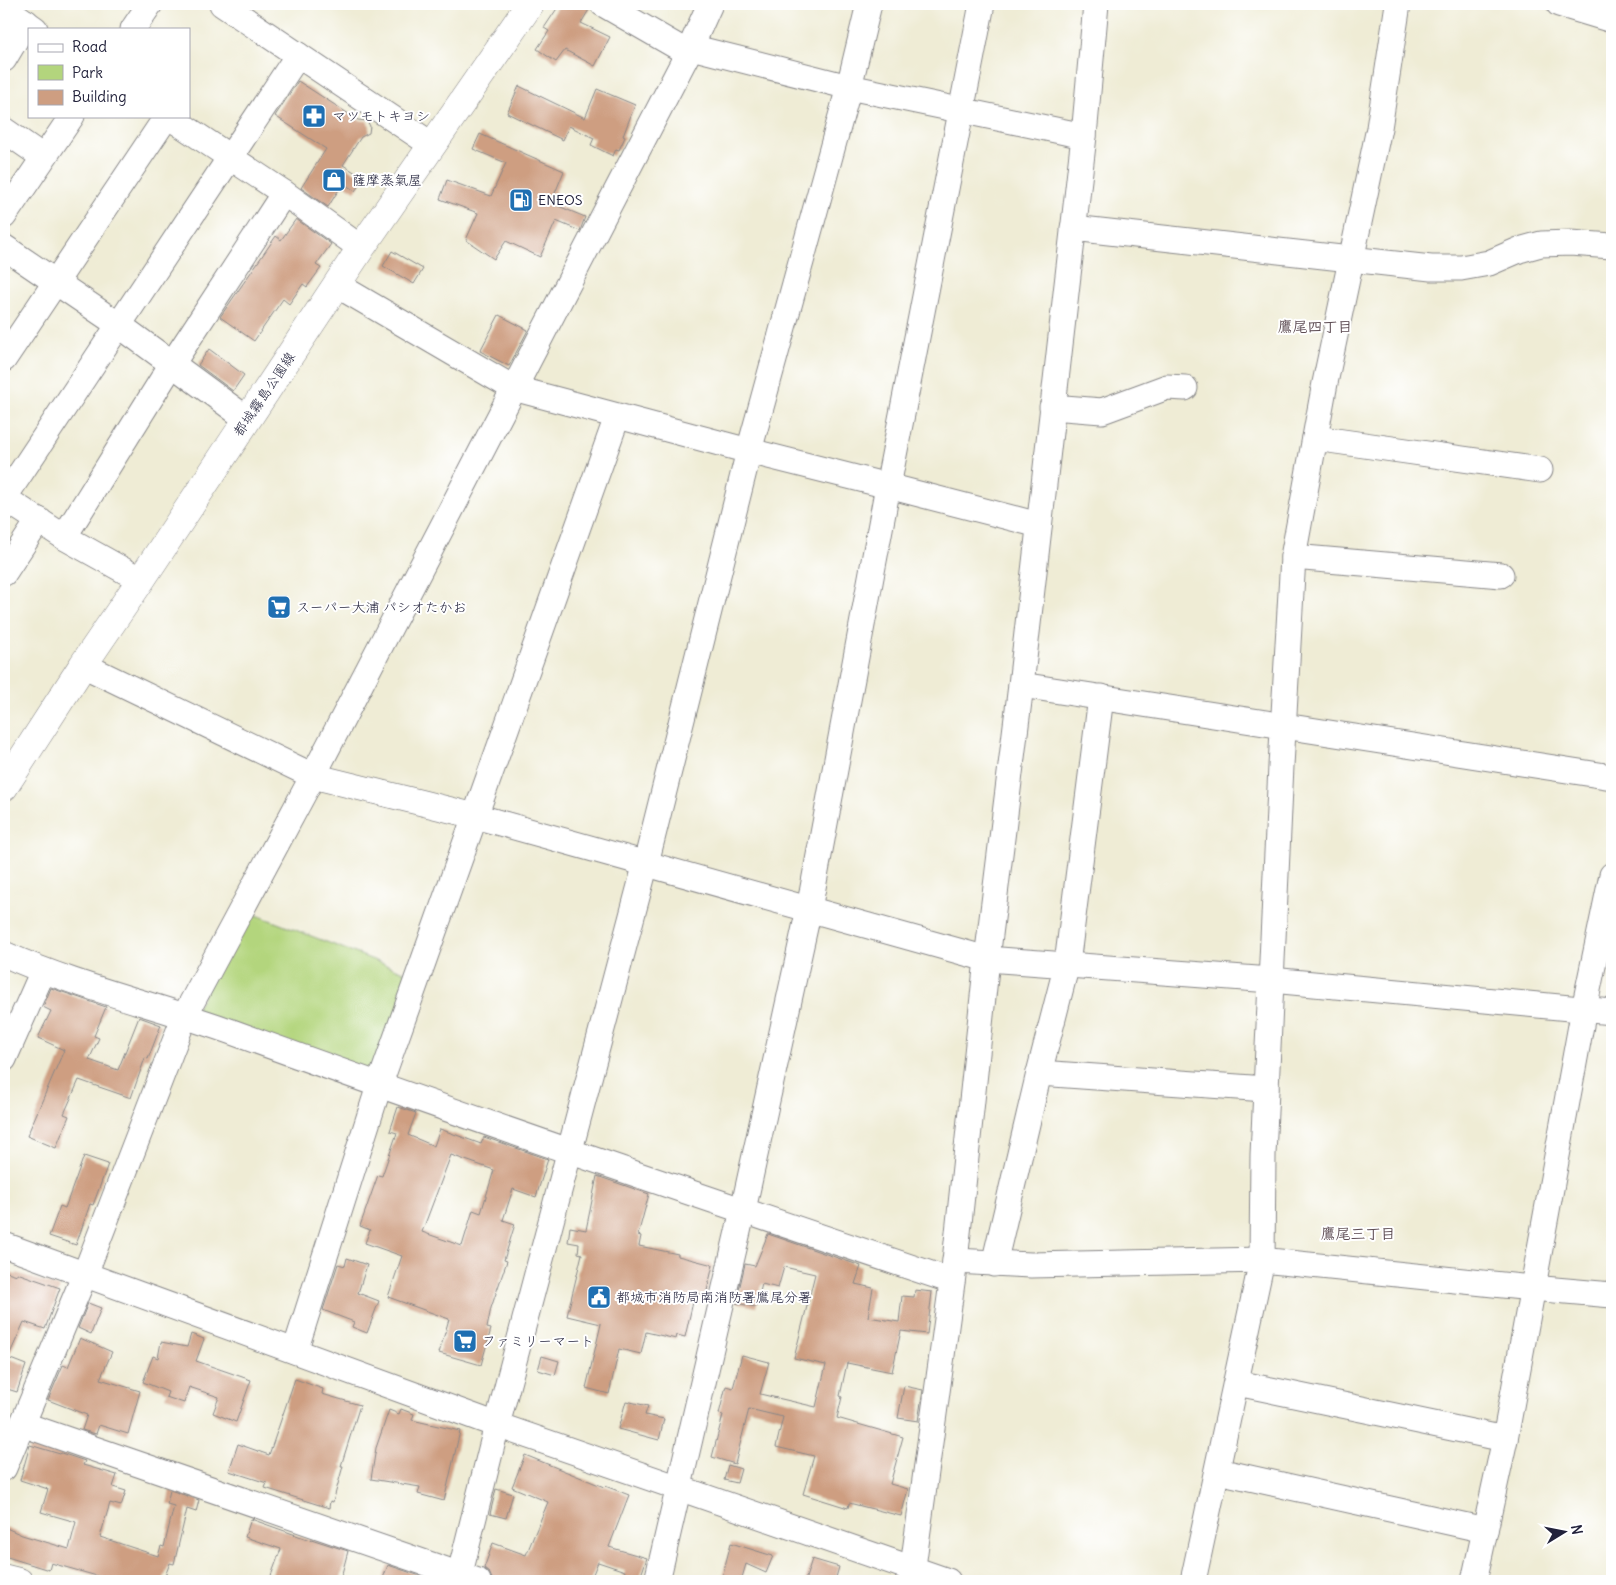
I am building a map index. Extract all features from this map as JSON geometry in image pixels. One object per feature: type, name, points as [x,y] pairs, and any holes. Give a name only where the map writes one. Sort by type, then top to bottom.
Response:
[{"type":"main road","name":"都城霧島公園線","points":[[7,775],[141,580],[361,248],[530,4]]},
{"type":"street","points":[[134,28],[150,4]]},
{"type":"street","points":[[222,4],[432,144]]},
{"type":"street","points":[[603,4],[689,50],[962,112],[1084,136]]},
{"type":"street","points":[[4,1468],[84,1274],[185,1015],[313,776],[689,50],[710,4]]},
{"type":"street","points":[[22,1424],[466,1579],[497,1425],[646,863],[749,451],[869,4]]},
{"type":"street","points":[[656,1581],[743,1210],[809,909],[888,486],[982,4]]},
{"type":"street","points":[[913,1575],[953,1271],[987,959],[1022,685],[1084,136],[1096,4]]},
{"type":"street","points":[[1193,1581],[1262,1260],[1263,1155],[1293,557],[1315,438],[1378,128],[1398,4]]},
{"type":"street","points":[[1559,4],[1612,20]]},
{"type":"street","points":[[4,8],[31,26]]},
{"type":"street","points":[[4,58],[28,30]]},
{"type":"street","points":[[141,580],[64,537],[4,498],[298,54]]},
{"type":"street","points":[[4,216],[71,118]]},
{"type":"street","points":[[4,359],[166,118]]},
{"type":"street","points":[[170,118],[284,193],[361,248]]},
{"type":"street","points":[[4,130],[43,157]]},
{"type":"street","points":[[64,537],[172,364],[284,193]]},
{"type":"street","points":[[1073,228],[1431,268],[1461,268],[1489,263],[1519,250],[1541,244],[1570,243],[1612,246]]},
{"type":"street","points":[[4,247],[119,325],[247,419]]},
{"type":"street","points":[[337,285],[514,388],[617,417],[1039,525]]},
{"type":"street","points":[[1052,406],[1102,412],[1167,387],[1185,388]]},
{"type":"street","points":[[294,1351],[379,1086],[617,417]]},
{"type":"street","points":[[1315,438],[1540,470]]},
{"type":"street","points":[[4,573],[39,520]]},
{"type":"street","points":[[1293,557],[1501,575]]},
{"type":"street","points":[[83,665],[313,776],[475,816],[987,959],[1271,980],[1612,1012]]},
{"type":"street","points":[[1022,685],[1612,777]]},
{"type":"street","points":[[994,1264],[1067,964],[1101,697]]},
{"type":"street","points":[[1474,1581],[1505,1439],[1584,1009],[1612,875]]},
{"type":"street","points":[[4,954],[43,971],[185,1015],[379,1086],[743,1210],[953,1271],[994,1264],[1031,1265],[1262,1260],[1612,1295]]},
{"type":"street","points":[[4,1059],[43,971]]},
{"type":"street","points":[[1039,1073],[1266,1089]]},
{"type":"street","points":[[4,1245],[497,1425],[678,1488],[913,1575],[948,1581]]},
{"type":"street","points":[[1237,1383],[1505,1439]]},
{"type":"street","points":[[1218,1471],[1485,1530]]},
{"type":"street","points":[[4,1577],[20,1581]]},
{"type":"green space","points":[[249,912],[412,975],[371,1074],[195,1011]]},
{"type":"building","points":[[560,4],[589,4],[590,8],[581,23],[610,37],[595,66],[565,50],[556,62],[537,49],[549,31],[544,28]]},
{"type":"building","name":"マツモトキヨシ","points":[[298,81],[358,120],[367,121],[370,126],[369,133],[361,137],[343,165],[364,178],[355,191],[343,183],[328,207],[301,188],[326,149],[275,116]]},
{"type":"building","points":[[519,86],[585,118],[597,89],[635,105],[619,150],[616,149],[613,156],[591,145],[594,138],[569,126],[563,140],[507,113]]},
{"type":"building","points":[[480,134],[564,171],[551,203],[585,217],[580,231],[556,221],[540,257],[506,241],[494,259],[466,240],[478,213],[440,199],[447,180],[491,196],[506,163],[473,149]]},
{"type":"building","points":[[296,219],[331,244],[316,265],[321,268],[307,287],[303,284],[289,304],[283,299],[254,341],[220,317],[276,236],[281,240]]},
{"type":"building","points":[[392,251],[423,269],[414,284],[383,266]]},
{"type":"building","points":[[499,315],[528,330],[509,366],[480,351]]},
{"type":"building","points":[[209,349],[244,375],[233,391],[198,365]]},
{"type":"building","points":[[51,988],[106,1007],[94,1036],[99,1038],[89,1060],[118,1070],[139,1017],[161,1025],[148,1059],[145,1058],[131,1098],[79,1080],[64,1114],[69,1116],[56,1148],[27,1136],[64,1050],[38,1038],[51,1011],[43,1007]]},
{"type":"building","points":[[398,1107],[416,1113],[408,1135],[434,1146],[440,1129],[481,1144],[484,1137],[548,1159],[536,1197],[513,1189],[503,1220],[515,1224],[504,1260],[507,1261],[491,1308],[487,1328],[491,1329],[481,1365],[439,1353],[449,1319],[388,1297],[402,1256],[365,1243],[370,1230],[360,1226],[378,1175],[382,1176],[397,1133],[390,1131]],"holes":[[[451,1155],[494,1170],[481,1213],[473,1210],[462,1246],[422,1232]]]},
{"type":"building","points":[[84,1156],[108,1164],[93,1205],[90,1204],[76,1245],[49,1236],[60,1206],[65,1208]]},
{"type":"building","points":[[597,1176],[649,1194],[638,1235],[641,1236],[639,1246],[678,1254],[678,1256],[713,1265],[706,1295],[695,1293],[685,1337],[677,1335],[676,1339],[646,1332],[641,1354],[619,1349],[609,1394],[586,1388],[601,1324],[567,1316],[582,1254],[578,1253],[579,1244],[568,1242],[570,1227],[586,1230]]},
{"type":"building","points":[[768,1234],[861,1266],[855,1284],[873,1288],[868,1317],[899,1322],[902,1296],[914,1297],[915,1290],[932,1292],[927,1334],[901,1331],[892,1372],[847,1363],[840,1396],[842,1397],[837,1418],[903,1437],[890,1484],[908,1489],[901,1516],[849,1503],[848,1508],[803,1494],[814,1456],[776,1447],[783,1417],[749,1409],[735,1464],[712,1457],[723,1415],[719,1414],[726,1386],[733,1388],[742,1355],[769,1362],[760,1394],[816,1407],[826,1365],[794,1358],[815,1274],[784,1267],[778,1288],[762,1284],[756,1307],[736,1303],[745,1264],[755,1266]]},
{"type":"building","points":[[347,1258],[367,1265],[358,1293],[379,1301],[367,1333],[352,1327],[354,1322],[323,1310],[338,1264],[345,1266]]},
{"type":"building","points":[[4,1271],[17,1275],[17,1273],[60,1288],[45,1329],[24,1322],[8,1358],[26,1365],[17,1392],[4,1388]]},
{"type":"building","points":[[88,1303],[101,1308],[91,1334],[78,1328]]},
{"type":"building","points":[[191,1334],[204,1339],[196,1361],[251,1380],[236,1422],[213,1413],[219,1397],[189,1387],[184,1403],[166,1397],[168,1392],[143,1382],[153,1356],[158,1358],[161,1342],[187,1347]]},
{"type":"building","points":[[80,1338],[112,1352],[100,1379],[140,1391],[128,1434],[99,1425],[96,1434],[82,1430],[87,1415],[48,1400],[63,1365],[68,1367]]},
{"type":"building","points":[[542,1356],[559,1361],[555,1375],[538,1370]]},
{"type":"building","points":[[295,1379],[323,1389],[322,1394],[360,1405],[341,1466],[343,1466],[333,1502],[330,1501],[329,1508],[265,1488],[267,1483],[229,1471],[238,1444],[269,1455]]},
{"type":"building","points":[[904,1386],[923,1390],[918,1421],[898,1418]]},
{"type":"building","points":[[626,1401],[648,1406],[645,1415],[664,1419],[659,1440],[618,1429]]},
{"type":"building","points":[[401,1409],[414,1414],[412,1420],[460,1431],[444,1501],[418,1494],[420,1487],[371,1479],[376,1448],[389,1410],[399,1414]]},
{"type":"building","points":[[30,1445],[85,1461],[83,1465],[117,1475],[113,1487],[126,1491],[121,1506],[110,1503],[100,1537],[158,1556],[161,1546],[164,1547],[174,1506],[167,1504],[170,1490],[199,1500],[196,1512],[187,1509],[174,1564],[170,1563],[163,1581],[103,1581],[104,1578],[51,1563],[49,1570],[4,1556],[4,1527],[22,1535],[69,1549],[76,1522],[41,1512],[48,1489],[20,1480]]},
{"type":"building","points":[[525,1455],[604,1487],[629,1495],[609,1547],[647,1558],[639,1581],[622,1581],[625,1571],[598,1562],[590,1581],[499,1581],[492,1579],[489,1572],[484,1568],[493,1543],[526,1555],[548,1502],[512,1487]]},
{"type":"building","points":[[728,1465],[741,1469],[737,1483],[724,1480]]},
{"type":"building","points":[[496,1489],[513,1494],[506,1518],[490,1514]]},
{"type":"building","points":[[251,1519],[348,1551],[340,1581],[269,1581],[281,1549],[245,1537]]},
{"type":"building","points":[[731,1543],[773,1556],[766,1573],[746,1564],[741,1581],[721,1581]]},
{"type":"building","points":[[812,1559],[839,1567],[835,1581],[805,1581]]},
{"type":"building","points":[[388,1565],[435,1581],[382,1581]]},
{"type":"place","name":"マツモトキヨシ","points":[[314,116]]},
{"type":"place","name":"薩摩蒸氣屋","points":[[334,180]]},
{"type":"place","name":"ENEOS","points":[[521,200]]},
{"type":"place","name":"スーパー大浦 パシオたかお","points":[[279,607]]},
{"type":"place","name":"都城市消防局南消防署鷹尾分署","points":[[599,1297]]},
{"type":"place","name":"ファミリーマート","points":[[465,1341]]},
{"type":"district","name":"鷹尾四丁目","points":[[1315,327]]},
{"type":"district","name":"鷹尾三丁目","points":[[1358,1234]]}]
